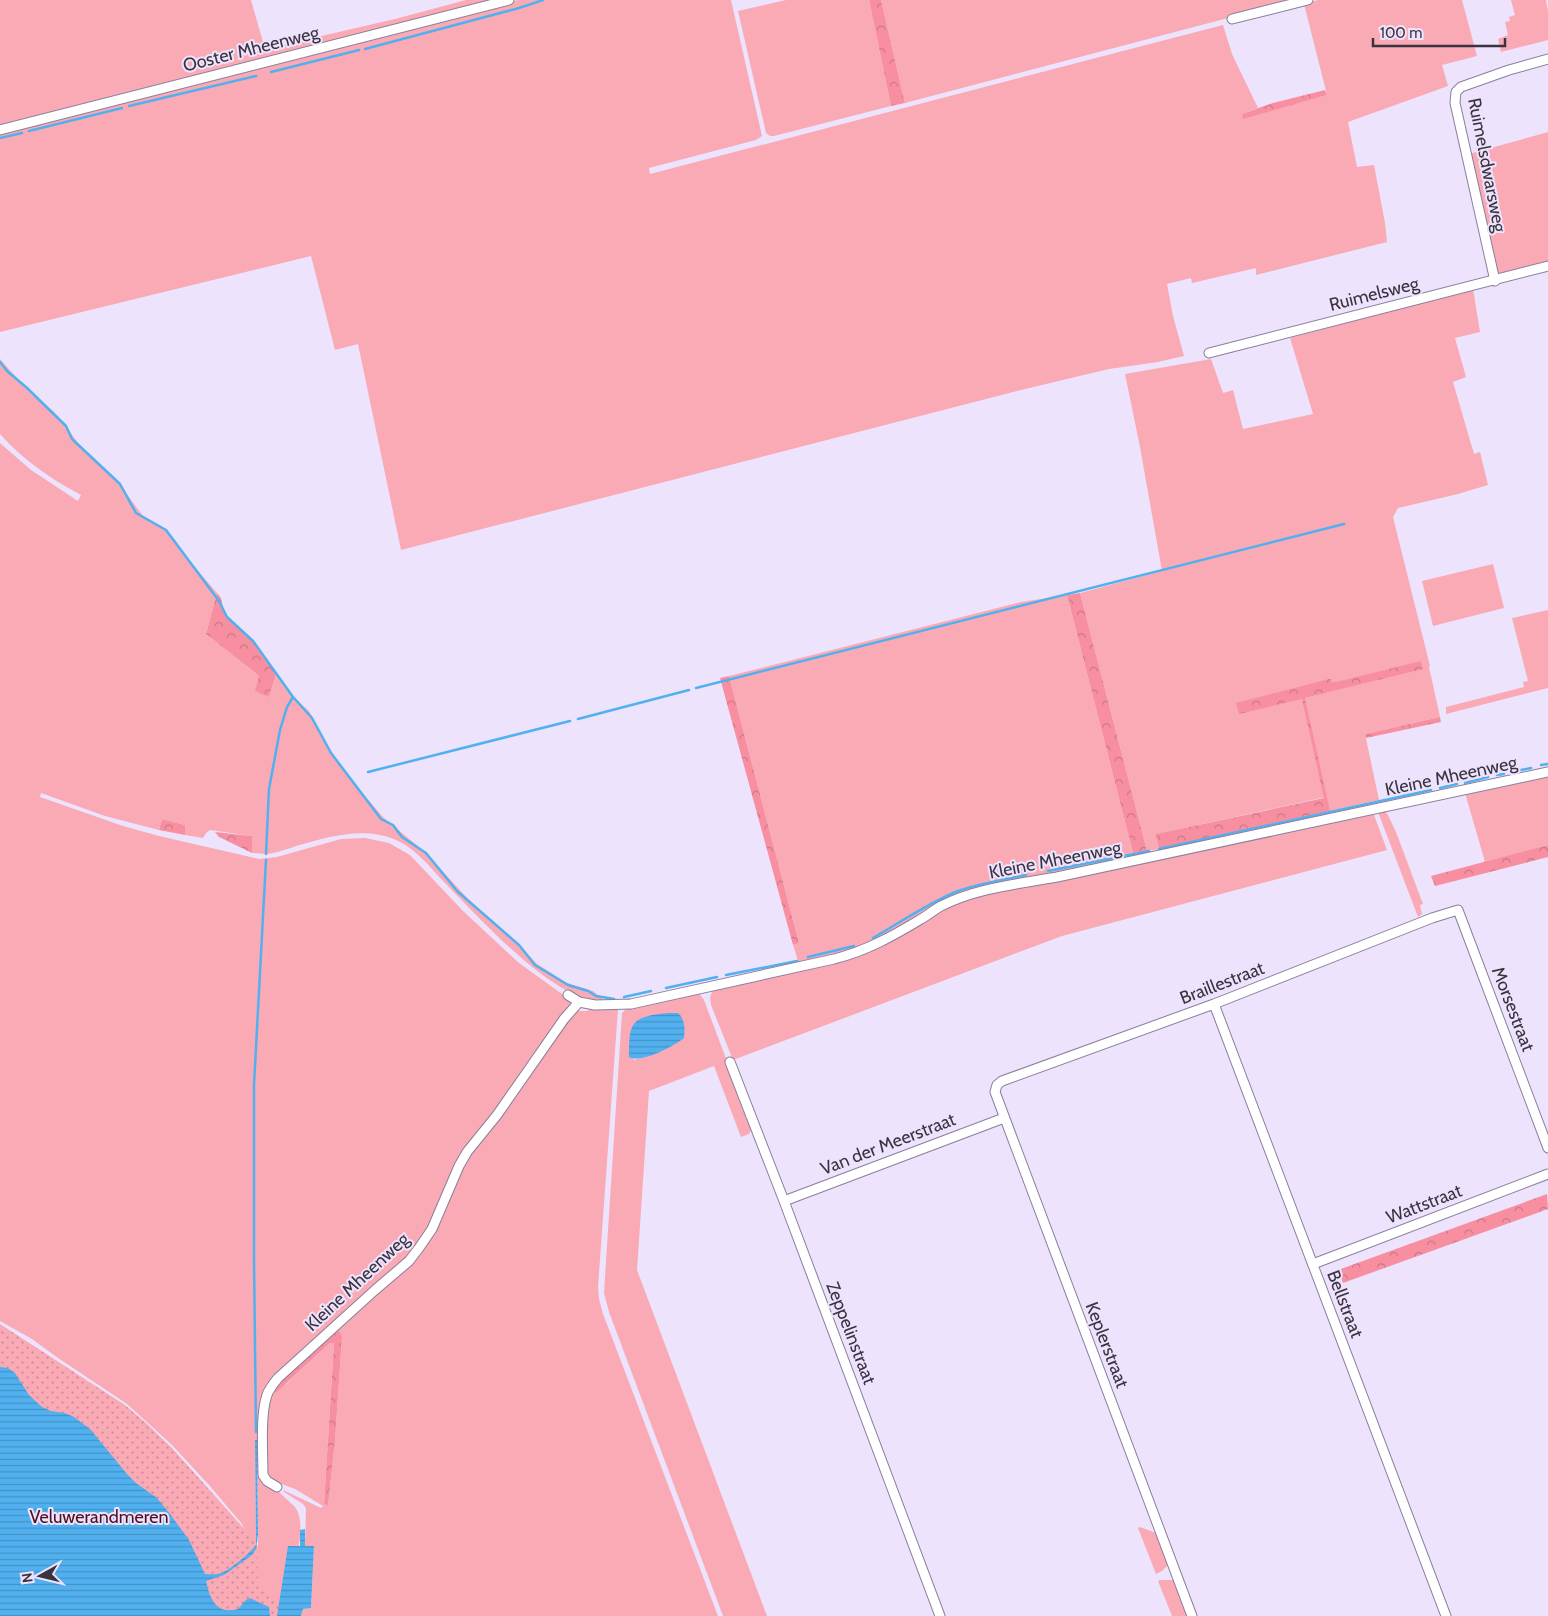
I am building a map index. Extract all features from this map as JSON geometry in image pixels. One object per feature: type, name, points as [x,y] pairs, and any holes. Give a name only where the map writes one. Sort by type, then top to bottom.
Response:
[{"type":"street","name":"Ooster Mheenweg","points":[[0,130],[509,0]]},
{"type":"street","points":[[1232,19],[1308,0]]},
{"type":"street","name":"Ruimelsdwarsweg","points":[[1495,281],[1455,103],[1456,92],[1461,87],[1509,70],[1548,60]]},
{"type":"street","name":"Ruimelsweg","points":[[1209,353],[1548,268]]},
{"type":"street","name":"Kleine Mheenweg","points":[[568,995],[579,1002],[595,1005],[630,1004],[834,959],[865,950],[897,934],[941,906],[965,896],[984,891],[1136,861],[1548,772]]},
{"type":"street","name":"Braillestraat","points":[[997,1085],[1002,1081],[1214,1004],[1432,918],[1458,910]]},
{"type":"street","name":"Morsestraat","points":[[1458,910],[1548,1148]]},
{"type":"street","name":"Kleine Mheenweg","points":[[278,1487],[267,1481],[263,1475],[264,1403],[270,1389],[278,1378],[408,1261],[419,1248],[432,1230],[459,1166],[467,1152],[497,1115],[564,1019],[579,1002]]},
{"type":"street","name":"Bellstraat","points":[[1214,1004],[1446,1616]]},
{"type":"street","name":"Zeppelinstraat","points":[[730,1062],[940,1616]]},
{"type":"street","name":"Keplerstraat","points":[[997,1085],[994,1092],[1192,1616]]},
{"type":"street","name":"Van der Meerstraat","points":[[784,1201],[1004,1118]]},
{"type":"street","name":"Wattstraat","points":[[1312,1264],[1548,1174]]},
{"type":"green space","points":[[0,0],[251,0],[265,49],[395,19],[466,0],[500,0],[0,128]]},
{"type":"green space","points":[[518,0],[731,0],[762,136],[756,140],[649,168],[650,174],[1223,25],[1232,54],[1258,108],[1242,114],[1244,118],[1327,95],[1304,4],[1318,0],[1462,0],[1477,56],[1442,65],[1448,86],[1348,122],[1357,167],[1374,165],[1387,242],[1256,275],[1256,268],[1192,283],[1191,278],[1167,284],[1173,316],[1184,356],[1109,369],[1021,390],[401,550],[358,344],[335,350],[311,256],[0,332],[0,132]]},
{"type":"green space","points":[[786,0],[869,0],[891,106],[774,136],[766,133],[738,11]]},
{"type":"green space","points":[[869,0],[881,0],[905,103],[891,106]]},
{"type":"green space","points":[[881,0],[1297,0],[905,103]]},
{"type":"green space","points":[[1511,0],[1546,0],[1548,40],[1501,52],[1498,39],[1508,35],[1505,22],[1510,21],[1509,17],[1515,15]]},
{"type":"green space","points":[[1325,90],[1327,95],[1243,119],[1242,114],[1273,103]]},
{"type":"green space","points":[[1548,132],[1548,262],[1496,274],[1469,154]]},
{"type":"green space","points":[[1473,289],[1480,332],[1455,338],[1466,377],[1453,382],[1474,454],[1480,452],[1488,485],[1398,508],[1393,517],[1430,666],[1440,717],[1365,734],[1379,800],[1330,811],[1326,797],[1157,834],[1159,849],[1147,851],[1080,593],[1162,571],[1125,374],[1211,359],[1223,393],[1233,390],[1243,429],[1313,414],[1290,338]],"holes":[[[1421,669],[1305,698],[1313,737],[1303,694]]]},
{"type":"green space","points":[[0,359],[32,395],[52,410],[81,447],[114,477],[143,516],[167,532],[176,541],[182,552],[217,593],[206,634],[259,676],[269,697],[276,674],[291,695],[309,711],[335,758],[383,817],[426,853],[469,900],[515,941],[537,964],[567,983],[593,991],[606,1002],[583,998],[545,977],[492,931],[417,854],[396,840],[371,834],[346,834],[321,839],[278,852],[252,853],[252,836],[210,830],[203,838],[185,835],[185,825],[162,819],[159,830],[105,816],[41,793],[40,797],[123,826],[259,859],[277,857],[341,839],[365,838],[389,843],[410,855],[462,910],[519,963],[569,1000],[570,1006],[455,1169],[424,1234],[412,1253],[266,1390],[261,1475],[295,1507],[299,1517],[300,1530],[299,1545],[291,1576],[277,1616],[237,1603],[258,1545],[257,1440],[255,1440],[256,1545],[245,1532],[242,1524],[209,1485],[172,1445],[127,1404],[32,1339],[0,1321],[0,443],[31,470],[78,501],[81,495],[38,468],[0,434]]},
{"type":"green space","points":[[1493,564],[1504,608],[1433,626],[1422,581]]},
{"type":"green space","points":[[217,593],[221,598],[224,613],[250,638],[276,674],[269,697],[255,691],[259,676],[206,634]]},
{"type":"green space","points":[[1080,593],[1147,851],[1133,853],[1067,595]]},
{"type":"green space","points":[[1067,595],[1133,853],[1088,868],[983,887],[864,947],[799,964],[793,945],[799,943],[729,676],[1021,602]]},
{"type":"green space","points":[[1548,610],[1548,688],[1446,714],[1446,707],[1524,687],[1523,682],[1528,681],[1512,618]]},
{"type":"green space","points":[[1421,661],[1423,669],[1305,698],[1330,811],[1159,849],[1156,834],[1324,798],[1302,699],[1239,714],[1236,703],[1329,679],[1331,679],[1332,683]]},
{"type":"green space","points":[[729,676],[799,943],[793,945],[720,678]]},
{"type":"green space","points":[[1440,717],[1441,722],[1366,738],[1365,734]]},
{"type":"green space","points":[[1548,776],[1548,845],[1485,862],[1465,793]]},
{"type":"green space","points":[[1385,811],[1396,832],[1423,904],[1420,905],[1422,914],[1418,917],[1378,812]]},
{"type":"green space","points":[[1371,814],[1374,815],[1387,850],[1062,936],[733,1060],[711,1005],[710,997],[713,990],[854,958],[886,944],[955,904],[983,895]]},
{"type":"green space","points":[[162,819],[185,825],[185,835],[159,830]]},
{"type":"green space","points":[[215,832],[252,836],[252,853],[219,837]]},
{"type":"green space","points":[[1548,845],[1548,857],[1435,886],[1431,876]]},
{"type":"green space","points":[[699,993],[704,1000],[752,1128],[749,1134],[741,1137],[714,1066],[649,1091],[637,1270],[767,1616],[723,1616],[609,1312],[604,1293],[622,1013],[627,1008]],"holes":[[[667,1013],[646,1057],[633,1060],[638,1020]]]},
{"type":"green space","points":[[590,1009],[618,1009],[598,1287],[599,1299],[603,1314],[718,1616],[301,1616],[303,1609],[311,1608],[314,1547],[305,1546],[306,1508],[283,1490],[321,1508],[323,1506],[295,1489],[268,1479],[265,1471],[267,1405],[272,1390],[286,1384],[330,1343],[334,1343],[324,1504],[328,1506],[335,1441],[342,1337],[335,1330],[408,1267],[463,1163],[561,1028],[577,1011],[587,1011]]},
{"type":"green space","points":[[1547,1194],[1548,1209],[1343,1283],[1338,1270]]},
{"type":"green space","name":"Veluwerandmeren","points":[[0,1324],[125,1405],[172,1448],[257,1543],[258,1587],[298,1616],[0,1616]]},
{"type":"green space","points":[[335,1330],[340,1332],[342,1337],[335,1441],[328,1506],[324,1504],[334,1343],[330,1343],[280,1389],[276,1392],[272,1390],[275,1385]]},
{"type":"green space","points":[[1138,1528],[1156,1533],[1168,1565],[1156,1574]]},
{"type":"green space","points":[[1174,1580],[1188,1616],[1172,1616],[1158,1581]]},
{"type":"water","points":[[678,1013],[680,1015],[684,1024],[684,1038],[649,1056],[634,1059],[629,1057],[631,1029],[634,1024],[645,1017]]},
{"type":"water","name":"Veluwerandmeren","points":[[0,1367],[8,1368],[15,1373],[29,1395],[42,1407],[74,1417],[90,1429],[127,1474],[157,1498],[170,1514],[189,1540],[205,1574],[225,1572],[240,1561],[256,1545],[255,1440],[257,1440],[258,1535],[256,1549],[252,1555],[224,1575],[206,1581],[213,1601],[220,1608],[236,1610],[250,1598],[269,1607],[270,1616],[0,1616]]},
{"type":"water","points":[[305,1529],[305,1546],[314,1546],[311,1608],[303,1609],[301,1616],[277,1616],[288,1546],[300,1546],[300,1530]]},
{"type":"waterway","points":[[365,49],[543,0]]},
{"type":"waterway","points":[[271,72],[359,50]]},
{"type":"waterway","points":[[129,106],[256,76]]},
{"type":"waterway","points":[[29,131],[122,108]]},
{"type":"waterway","points":[[0,138],[22,133]]},
{"type":"waterway","points":[[0,362],[7,371],[66,426],[72,439],[120,484],[136,513],[166,530],[219,601],[227,617],[253,641],[293,697],[312,718],[331,753],[381,819],[393,825],[402,837],[426,853],[457,891],[519,945],[535,965],[568,985],[588,991],[596,996],[614,999]]},
{"type":"waterway","points":[[696,688],[1344,524]]},
{"type":"waterway","points":[[578,719],[689,690]]},
{"type":"waterway","points":[[266,854],[269,789],[280,730],[287,707],[293,697]]},
{"type":"waterway","points":[[368,772],[570,721]]},
{"type":"waterway","points":[[1541,765],[1548,764]]},
{"type":"waterway","points":[[1511,772],[1531,768]]},
{"type":"waterway","points":[[1497,775],[1504,774]]},
{"type":"waterway","points":[[1465,783],[1488,777]]},
{"type":"waterway","points":[[1440,788],[1457,784]]},
{"type":"waterway","points":[[1159,849],[1431,790]]},
{"type":"waterway","points":[[1048,871],[1149,851]]},
{"type":"waterway","points":[[256,1432],[254,1085],[266,860]]},
{"type":"waterway","points":[[873,938],[925,907],[958,891],[1026,875]]},
{"type":"waterway","points":[[808,957],[854,946]]},
{"type":"waterway","points":[[726,975],[797,961]]},
{"type":"waterway","points":[[666,988],[717,977]]},
{"type":"waterway","points":[[624,997],[651,991]]}]
